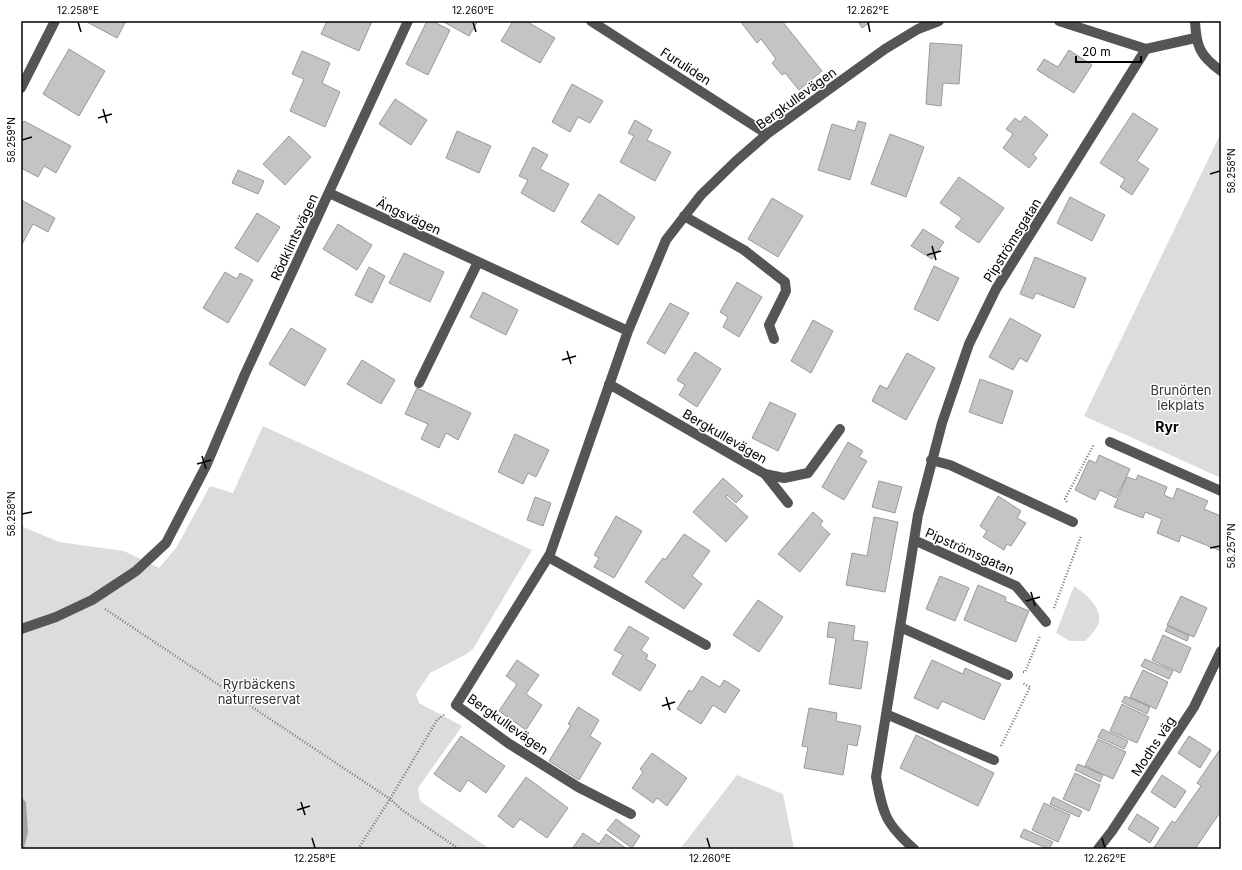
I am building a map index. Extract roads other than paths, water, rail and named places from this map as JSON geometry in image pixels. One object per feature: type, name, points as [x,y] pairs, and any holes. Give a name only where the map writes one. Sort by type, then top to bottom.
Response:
[{"type":"street","points":[[21,88],[55,21]]},
{"type":"street","name":"Rödklintsvägen","points":[[21,629],[56,617],[92,600],[136,571],[166,543],[206,466],[245,374],[408,21]]},
{"type":"street","name":"Bergkullevägen","points":[[631,814],[578,787],[508,743],[456,705],[548,557],[628,331],[666,240],[701,196],[726,170],[767,134],[885,49],[918,29],[939,21]]},
{"type":"street","points":[[1059,21],[1146,49],[1195,38]]},
{"type":"street","points":[[1195,21],[1195,38],[1200,52],[1210,63],[1221,71]]},
{"type":"street","name":"Furuliden","points":[[594,22],[767,134]]},
{"type":"street","name":"Pipströmsgatan","points":[[914,849],[895,832],[882,809],[876,778],[918,515],[931,460],[969,344],[996,289],[1146,49]]},
{"type":"street","name":"Ängsvägen","points":[[329,193],[628,331]]},
{"type":"street","points":[[684,216],[744,250],[785,282],[786,291],[769,325],[774,339]]},
{"type":"street","points":[[419,383],[478,262]]},
{"type":"street","name":"Bergkullevägen","points":[[609,384],[765,474],[784,478],[808,473],[840,430]]},
{"type":"street","points":[[1110,442],[1221,491]]},
{"type":"street","points":[[931,460],[950,465],[1073,522]]},
{"type":"street","points":[[765,474],[788,502]]},
{"type":"street","name":"Pipströmsgatan","points":[[914,540],[1016,586],[1046,622]]},
{"type":"street","points":[[548,557],[706,645]]},
{"type":"street","points":[[900,627],[1008,675]]},
{"type":"street","name":"Modhs väg","points":[[1098,849],[1112,831],[1194,707],[1221,651]]},
{"type":"street","points":[[886,714],[994,760]]},
{"type":"waterway","points":[[21,801],[23,803],[25,832],[21,848]]},
{"type":"district","name":"Ryr","points":[[1167,426]]},
{"type":"park label","name":"Brunörten lekplats","points":[[1181,398]]},
{"type":"park label","name":"Ryrbäckens naturreservat","points":[[259,692]]}]
